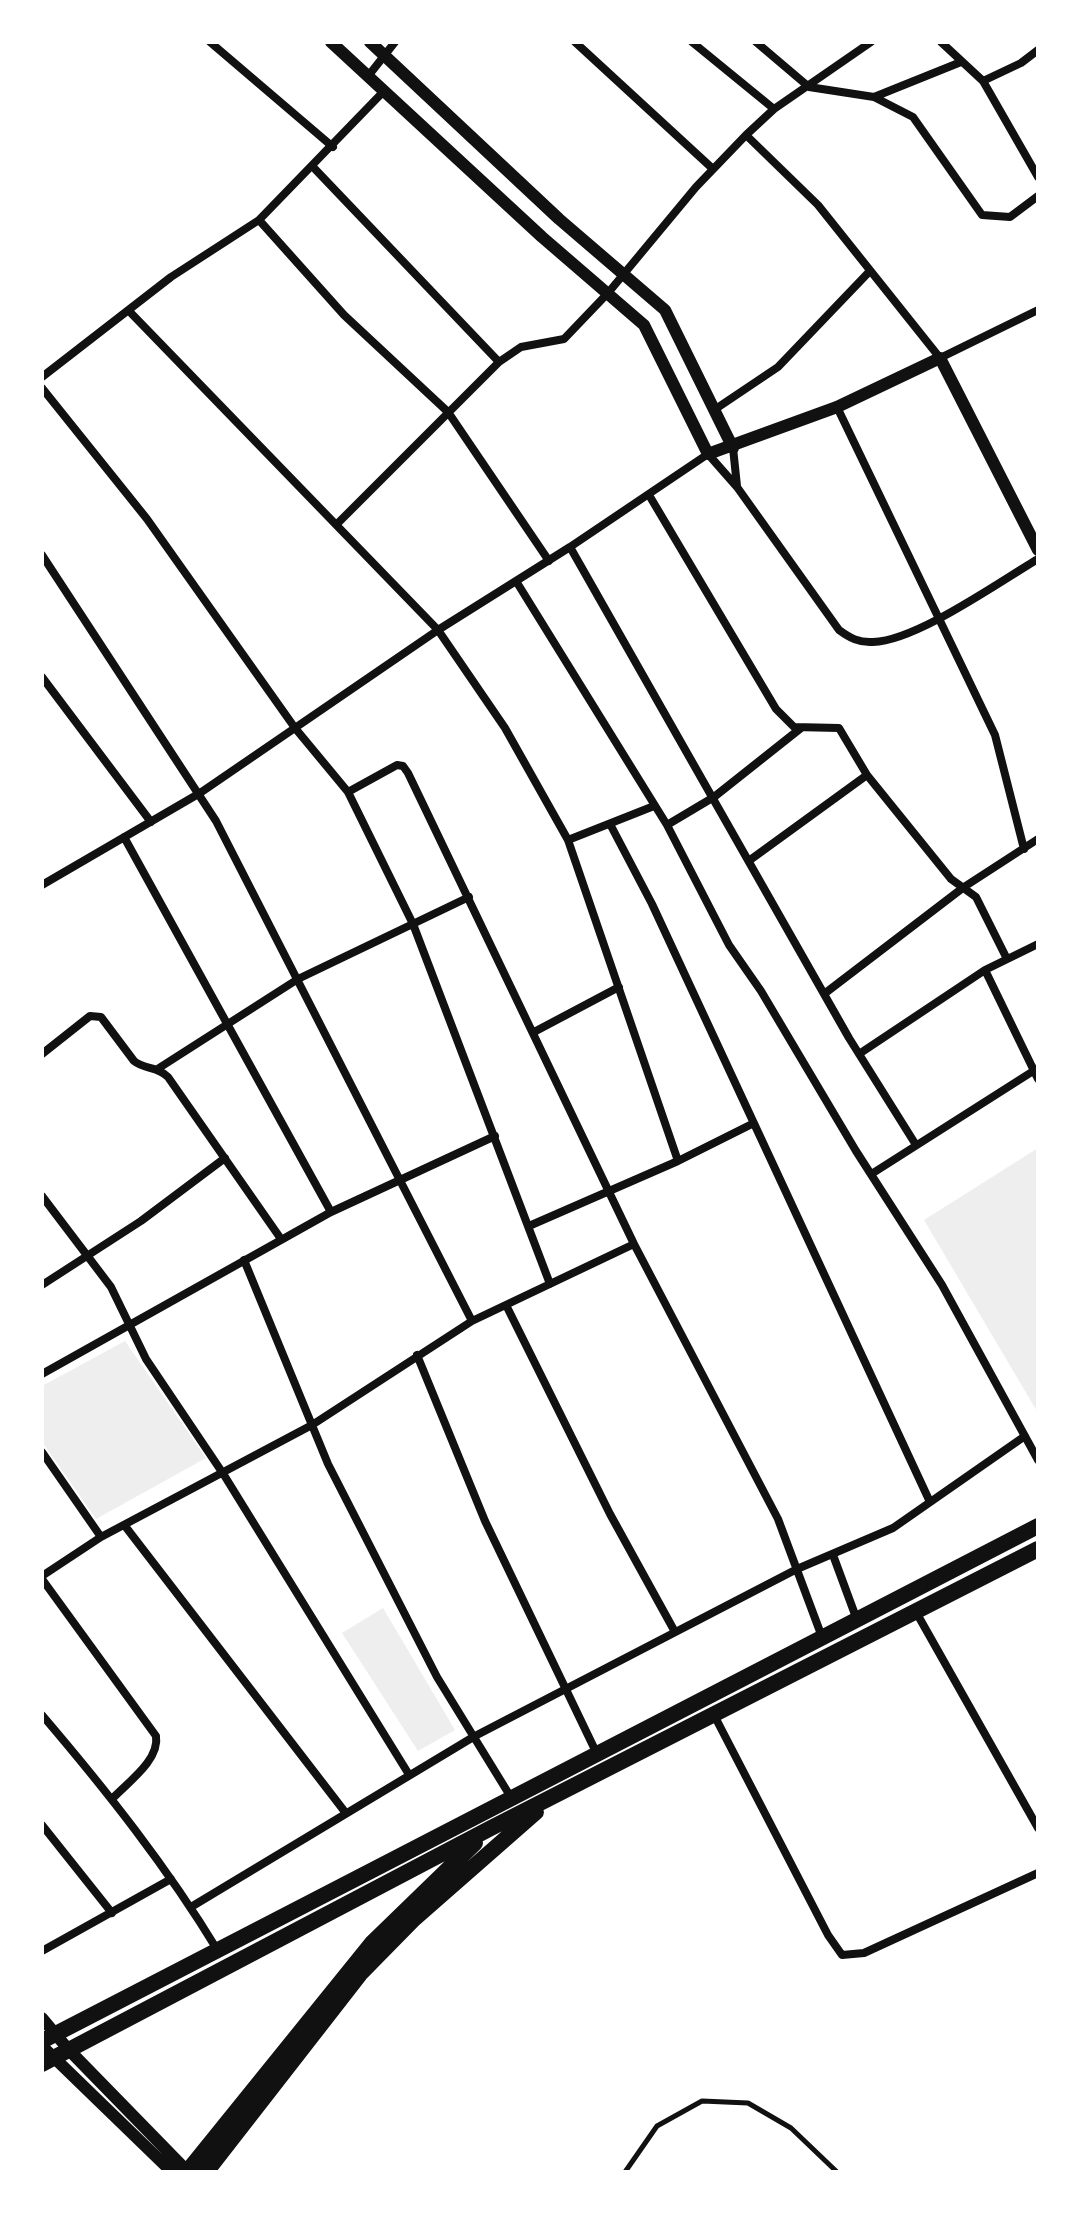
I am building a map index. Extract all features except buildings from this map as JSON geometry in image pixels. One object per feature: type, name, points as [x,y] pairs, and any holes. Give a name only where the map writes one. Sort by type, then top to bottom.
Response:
[{"type":"main road","points":[[50,2049],[218,1951],[1038,1526]]},
{"type":"main road","points":[[50,2049],[279,1942],[491,1828],[1038,1549]]},
{"type":"main road","points":[[188,2172],[372,1943],[532,1789]]},
{"type":"main road","points":[[206,2172],[360,1974],[414,1919],[554,1797]]},
{"type":"street","points":[[210,42],[333,147]]},
{"type":"street","points":[[331,42],[542,237],[644,325],[708,454],[737,487],[839,630],[860,641],[886,641],[936,619],[1038,559]]},
{"type":"street","points":[[370,42],[559,219],[625,272],[665,310],[733,448],[737,487]]},
{"type":"street","points":[[369,75],[395,42]]},
{"type":"street","points":[[575,42],[713,169]]},
{"type":"street","points":[[692,42],[774,109]]},
{"type":"street","points":[[756,42],[809,87],[874,97],[913,117],[982,215],[1010,217],[1038,196]]},
{"type":"street","points":[[337,524],[499,362],[521,347],[548,345],[564,339],[608,293],[713,169],[774,109],[871,42]]},
{"type":"street","points":[[941,42],[983,81],[1038,177]]},
{"type":"street","points":[[983,81],[1021,63],[1038,50]]},
{"type":"street","points":[[874,97],[961,62]]},
{"type":"street","points":[[42,377],[216,245],[259,220],[314,168],[384,91]]},
{"type":"street","points":[[746,135],[818,205],[868,273],[940,358],[1038,550]]},
{"type":"street","points":[[314,168],[499,362]]},
{"type":"street","points":[[259,220],[344,315],[448,412],[549,561]]},
{"type":"street","points":[[714,410],[778,367],[868,273]]},
{"type":"street","points":[[42,885],[200,793],[438,630],[549,561],[708,454],[733,448],[837,407],[1038,310]]},
{"type":"street","points":[[129,311],[438,630],[513,741],[568,840],[678,1161]]},
{"type":"street","points":[[42,388],[147,519],[295,728],[348,792],[413,924],[550,1284]]},
{"type":"street","points":[[837,407],[936,619],[995,735],[1024,849]]},
{"type":"street","points":[[649,495],[785,721],[801,728],[839,728],[867,775],[951,879],[976,897],[1007,959]]},
{"type":"street","points":[[570,547],[824,994],[916,1145]]},
{"type":"street","points":[[42,555],[200,793],[472,1321]]},
{"type":"street","points":[[516,581],[667,825],[729,945],[761,991],[843,1131],[873,1173],[942,1285],[1038,1460]]},
{"type":"street","points":[[42,677],[151,822]]},
{"type":"street","points":[[667,825],[714,797],[801,728]]},
{"type":"street","points":[[348,792],[397,765],[403,766],[469,897],[634,1244],[778,1519],[822,1638]]},
{"type":"street","points":[[750,860],[867,775]]},
{"type":"street","points":[[568,840],[654,806]]},
{"type":"street","points":[[610,824],[652,904],[930,1502]]},
{"type":"street","points":[[124,837],[331,1212]]},
{"type":"street","points":[[824,994],[964,887],[1038,839]]},
{"type":"street","points":[[42,1054],[96,1015],[134,1061],[159,1068],[298,979],[469,897]]},
{"type":"street","points":[[859,1054],[985,970],[1038,944]]},
{"type":"street","points":[[873,1173],[1036,1073],[985,970]]},
{"type":"street","points":[[534,1032],[619,987]]},
{"type":"street","points":[[159,1068],[281,1239]]},
{"type":"street","points":[[529,1226],[678,1161],[752,1124]]},
{"type":"street","points":[[42,1374],[331,1212],[495,1136]]},
{"type":"street","points":[[42,1285],[141,1221],[225,1158]]},
{"type":"street","points":[[42,1196],[111,1287],[146,1359],[224,1475],[408,1773]]},
{"type":"street","points":[[112,1799],[151,1758],[156,1750],[156,1736],[42,1578],[101,1537],[224,1475],[312,1425],[472,1321],[634,1244]]},
{"type":"street","points":[[244,1260],[312,1425],[437,1677],[512,1799]]},
{"type":"street","points":[[506,1305],[610,1514],[675,1632]]},
{"type":"street","points":[[417,1355],[485,1521],[598,1754]]},
{"type":"street","points":[[191,1907],[408,1773],[475,1736],[797,1569],[893,1528],[1025,1436]]},
{"type":"street","points":[[42,1452],[101,1537]]},
{"type":"street","points":[[125,1526],[345,1812]]},
{"type":"street","points":[[833,1555],[857,1620]]},
{"type":"street","points":[[916,1612],[1038,1828]]},
{"type":"street","points":[[42,1715],[112,1799],[191,1907],[218,1951]]},
{"type":"street","points":[[714,1715],[842,1955],[864,1953],[1038,1873]]},
{"type":"street","points":[[42,1825],[112,1913]]},
{"type":"street","points":[[42,1951],[171,1879]]},
{"type":"street","points":[[42,2018],[50,2049],[172,2172]]},
{"type":"street","points":[[50,2049],[188,2172]]},
{"type":"lane","points":[[625,2172],[657,2126],[702,2101],[748,2103],[791,2128],[837,2172]]},
{"type":"shaded area","points":[[1038,1148],[1038,1413],[924,1220]]},
{"type":"shaded area","points":[[125,1341],[206,1458],[96,1519],[42,1442],[42,1386]]},
{"type":"shaded area","points":[[383,1608],[455,1730],[418,1751],[342,1633]]}]
